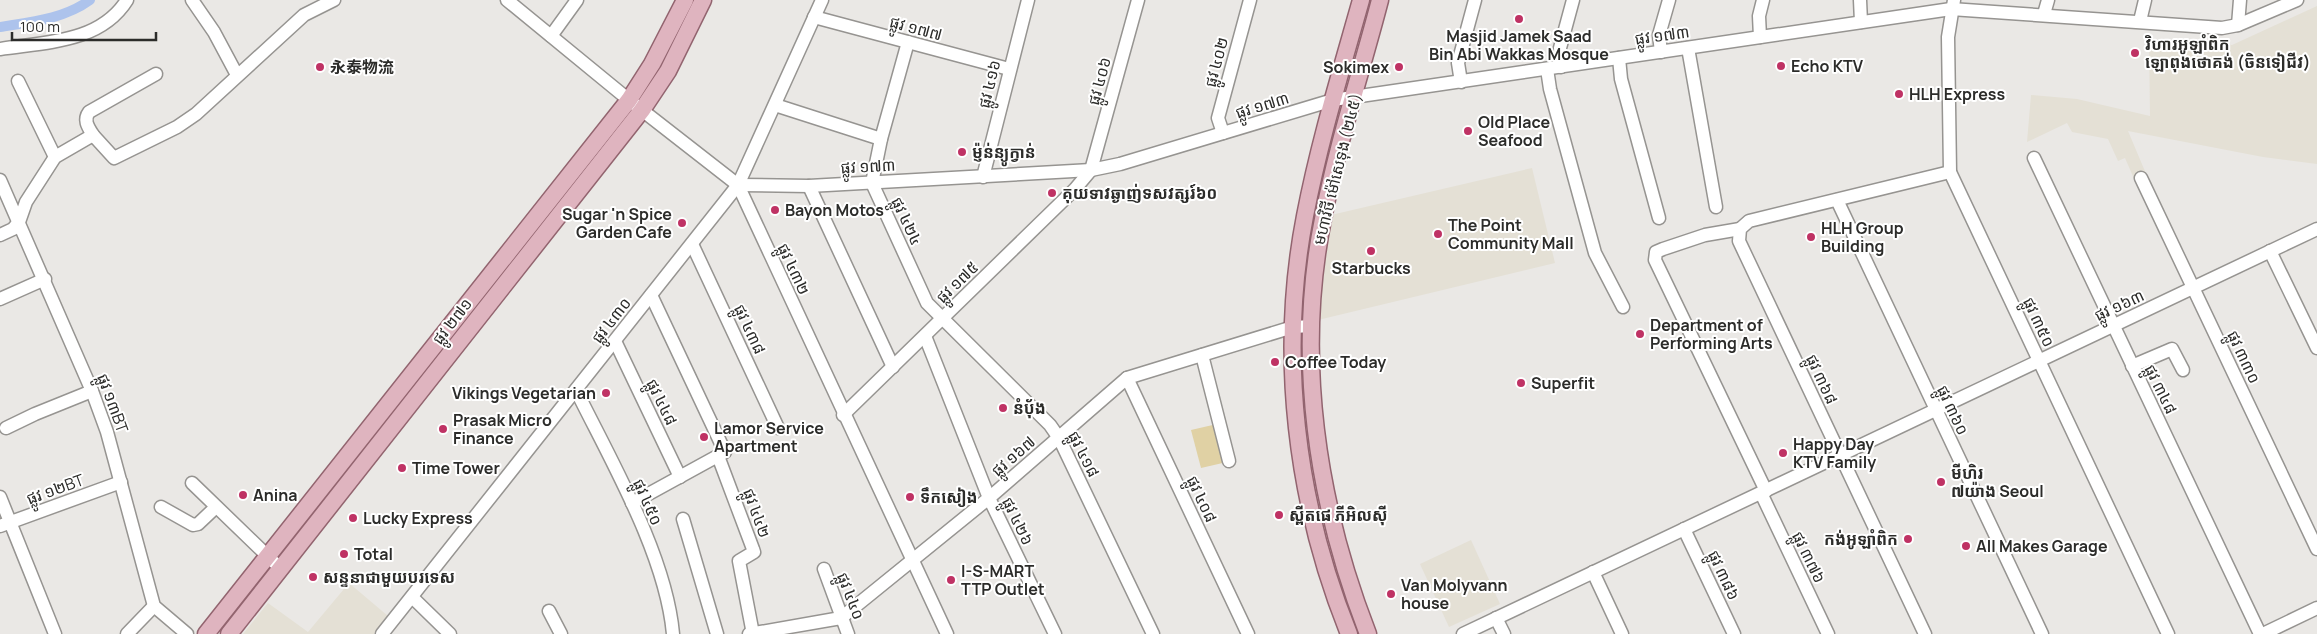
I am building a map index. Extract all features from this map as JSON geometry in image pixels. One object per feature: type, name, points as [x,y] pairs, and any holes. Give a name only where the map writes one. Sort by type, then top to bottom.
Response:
[{"type":"main road","name":"ផ្លូវ ២៧១","points":[[206,634],[628,100],[652,64],[685,0]]},
{"type":"main road","name":"ផ្លូវ ២៧១","points":[[229,634],[642,110],[668,71],[703,0]]},
{"type":"main road","name":"មហាវិថី ម៉ៅសេទុង (២៤៥)","points":[[1349,634],[1324,567],[1312,519],[1299,448],[1292,365],[1293,327],[1304,216],[1360,0]]},
{"type":"main road","name":"មហាវិថី ម៉ៅសេទុង (២៤៥)","points":[[1368,634],[1342,562],[1330,515],[1317,446],[1311,363],[1315,272],[1322,220],[1379,0]]},
{"type":"main road","points":[[1324,567],[1342,562]]},
{"type":"street","points":[[0,49],[66,40],[90,32],[116,14],[126,0]]},
{"type":"street","points":[[192,0],[214,32],[237,75]]},
{"type":"street","points":[[156,74],[89,112],[86,120],[87,127],[110,156],[114,158],[120,156],[177,127],[196,114],[304,15],[334,0]]},
{"type":"street","name":"ផ្លូវ ៤៣២","points":[[507,0],[628,100],[738,185],[947,634]]},
{"type":"street","points":[[551,36],[577,0]]},
{"type":"street","name":"ផ្លូវ ៤៣០","points":[[382,634],[738,185],[822,0]]},
{"type":"street","name":"ផ្លូវ ៤១៦","points":[[983,177],[1028,0]]},
{"type":"street","name":"ផ្លូវ ៤០៦","points":[[1091,170],[1138,0]]},
{"type":"street","name":"ផ្លូវ ៤០២","points":[[1223,133],[1218,118],[1250,0]]},
{"type":"street","points":[[1460,82],[1458,63],[1475,0]]},
{"type":"street","points":[[1561,67],[1560,48],[1573,0]]},
{"type":"street","points":[[1661,52],[1659,35],[1669,0]]},
{"type":"street","points":[[1760,38],[1759,16],[1763,0]]},
{"type":"street","points":[[1860,0],[1861,22]]},
{"type":"street","points":[[2044,14],[2048,0]]},
{"type":"street","points":[[2140,22],[2145,0]]},
{"type":"street","points":[[2238,25],[2240,0]]},
{"type":"street","name":"ផ្លូវ ១៧៣","points":[[738,185],[809,186],[1091,170],[1120,164],[1333,100],[1760,38],[1861,22],[1953,4],[2044,14],[2222,28],[2238,25],[2297,0]]},
{"type":"street","name":"ផ្លូវ ៣៥០","points":[[1953,4],[1948,36],[1950,172],[2168,634]]},
{"type":"street","name":"ផ្លូវ ១៧៧","points":[[814,17],[1009,70]]},
{"type":"street","points":[[872,182],[881,139],[908,42]]},
{"type":"street","points":[[1688,48],[1716,207]]},
{"type":"street","points":[[1619,58],[1621,78],[1659,218]]},
{"type":"street","points":[[1547,69],[1550,89],[1595,253],[1623,307]]},
{"type":"street","points":[[18,81],[55,157]]},
{"type":"street","points":[[774,105],[881,139]]},
{"type":"street","points":[[0,235],[13,228],[19,222],[26,202],[55,157],[93,135]]},
{"type":"street","name":"ផ្លូវ ៣៤៨","points":[[2034,158],[2112,326],[2262,634]]},
{"type":"street","name":"ផ្លូវ ១៧៥","points":[[844,414],[1075,189],[1091,170]]},
{"type":"street","points":[[1740,229],[1749,221],[1950,172]]},
{"type":"street","name":"ផ្លូវ ៣៣០","points":[[2141,178],[2317,549]]},
{"type":"street","name":"ផ្លូវ ១៣BT","points":[[0,180],[45,279],[92,391],[121,482],[154,606]]},
{"type":"street","name":"ផ្លូវ ៤២៤","points":[[872,182],[927,303],[942,319]]},
{"type":"street","points":[[809,186],[894,367]]},
{"type":"street","name":"ផ្លូវ ៣៦០","points":[[1837,200],[2042,634]]},
{"type":"street","name":"ផ្លូវ ៣៦៨","points":[[1740,229],[1739,241],[1925,634]]},
{"type":"street","name":"ផ្លូវ ៣៧៦","points":[[1740,229],[1705,235],[1663,249],[1656,252],[1655,260],[1828,634]]},
{"type":"street","name":"ផ្លូវ ១៦៣","points":[[1463,634],[2317,229]]},
{"type":"street","name":"ផ្លូវ ៤៣៨","points":[[692,244],[778,428]]},
{"type":"street","points":[[2270,251],[2317,348]]},
{"type":"street","points":[[0,299],[45,279]]},
{"type":"street","name":"ផ្លូវ ៤៤២","points":[[651,295],[722,454],[754,552],[739,561],[753,634]]},
{"type":"street","name":"ផ្លូវ ៤១៨","points":[[942,319],[1050,425],[1059,438],[1153,634]]},
{"type":"street","name":"ផ្លូវ ១៦៧","points":[[841,618],[911,559],[989,498],[1127,378],[1293,327],[1312,326]]},
{"type":"street","name":"ផ្លូវ ៤២៦","points":[[925,336],[989,498],[1055,634]]},
{"type":"street","name":"ផ្លូវ ៤៤៨","points":[[615,341],[680,477]]},
{"type":"street","points":[[2132,366],[2172,349],[2183,370]]},
{"type":"street","points":[[1202,355],[1229,462]]},
{"type":"street","name":"ផ្លូវ ៤០៨","points":[[1127,378],[1248,634]]},
{"type":"street","name":"ផ្លូវ ៤៥០","points":[[576,390],[632,503],[657,567],[673,634]]},
{"type":"street","points":[[6,428],[92,391]]},
{"type":"street","points":[[632,503],[722,454]]},
{"type":"street","name":"ផ្លូវ ១២BT","points":[[6,523],[121,482]]},
{"type":"street","points":[[192,483],[281,569]]},
{"type":"street","points":[[0,497],[6,523],[55,634]]},
{"type":"street","points":[[161,507],[193,525],[198,524],[216,507]]},
{"type":"street","points":[[683,519],[717,634]]},
{"type":"street","name":"ផ្លូវ ៣៨៦","points":[[1684,529],[1734,634]]},
{"type":"street","name":"ផ្លូវ ៤៤០","points":[[824,569],[848,634]]},
{"type":"street","points":[[1593,572],[1622,634]]},
{"type":"street","points":[[412,596],[450,634]]},
{"type":"street","points":[[127,634],[154,606],[187,634]]},
{"type":"street","points":[[2262,634],[2317,608]]},
{"type":"street","points":[[549,611],[561,634]]},
{"type":"street","points":[[749,634],[841,618]]},
{"type":"street","points":[[1496,618],[1504,634]]},
{"type":"shaded area","points":[[2317,6],[2317,164],[2263,157],[2128,131],[2147,176],[2135,181],[2125,158],[2118,161],[2108,139],[2072,132],[2067,123],[2027,142],[2031,95],[2077,99],[2150,116],[2149,41],[2232,45]]},
{"type":"shaded area","name":"The Point Community Mall","points":[[1532,168],[1555,263],[1318,320],[1331,215]]},
{"type":"shaded area","points":[[1217,424],[1227,462],[1201,468],[1191,430]]},
{"type":"shaded area","points":[[1471,540],[1500,604],[1449,627],[1420,564]]},
{"type":"shaded area","points":[[349,583],[388,616],[374,634],[243,634],[268,603],[308,632]]},
{"type":"waterway","points":[[0,27],[58,16],[90,0]]},
{"type":"place","name":"Masjid Jamek Saad Bin Abi Wakkas Mosque","points":[[1519,19]]},
{"type":"place","name":"វិហារអូឡាំពិក ឡោពុងថោគង់ (ចិនទៀជីវ)","points":[[2135,53]]},
{"type":"place","name":"Echo KTV","points":[[1781,66]]},
{"type":"place","name":"永泰物流","points":[[320,67]]},
{"type":"place","name":"Sokimex","points":[[1399,67]]},
{"type":"place","name":"HLH Express","points":[[1899,94]]},
{"type":"place","name":"Old Place Seafood","points":[[1468,131]]},
{"type":"place","name":"ម្ញ៉ន់ន្យូក្វាន់","points":[[962,152]]},
{"type":"place","name":"គុយទាវឆ្ងាញ់ទសវត្សរ៍៦០","points":[[1052,193]]},
{"type":"place","name":"Bayon Motos","points":[[775,210]]},
{"type":"place","name":"Sugar 'n Spice Garden Cafe","points":[[682,223]]},
{"type":"place","name":"The Point Community Mall","points":[[1438,234]]},
{"type":"place","name":"HLH Group Building","points":[[1811,237]]},
{"type":"place","name":"Starbucks","points":[[1371,251]]},
{"type":"place","name":"Department of Performing Arts","points":[[1640,334]]},
{"type":"place","name":"Coffee Today","points":[[1275,362]]},
{"type":"place","name":"Superfit","points":[[1521,383]]},
{"type":"place","name":"Vikings Vegetarian","points":[[606,393]]},
{"type":"place","name":"នំប៉័ង","points":[[1003,408]]},
{"type":"place","name":"Prasak Micro Finance","points":[[443,429]]},
{"type":"place","name":"Lamor Service Apartment","points":[[704,437]]},
{"type":"place","name":"Happy Day KTV Family","points":[[1783,453]]},
{"type":"place","name":"Time Tower","points":[[402,468]]},
{"type":"place","name":"មីហិរ ៧យ៉ាង Seoul","points":[[1941,482]]},
{"type":"place","name":"Anina","points":[[243,495]]},
{"type":"place","name":"ទឹកសៀង","points":[[910,497]]},
{"type":"place","name":"ស្ពីតផេ ភីអិលស៊ី","points":[[1279,515]]},
{"type":"place","name":"Lucky Express","points":[[353,518]]},
{"type":"place","name":"កង់អូឡាំពិក","points":[[1908,539]]},
{"type":"place","name":"All Makes Garage","points":[[1966,546]]},
{"type":"place","name":"Total","points":[[344,554]]},
{"type":"place","name":"សន្ទនាជាមួយបរទេស","points":[[313,577]]},
{"type":"place","name":"I-S-MART TTP Outlet","points":[[951,580]]},
{"type":"place","name":"Van Molyvann house","points":[[1391,594]]}]
